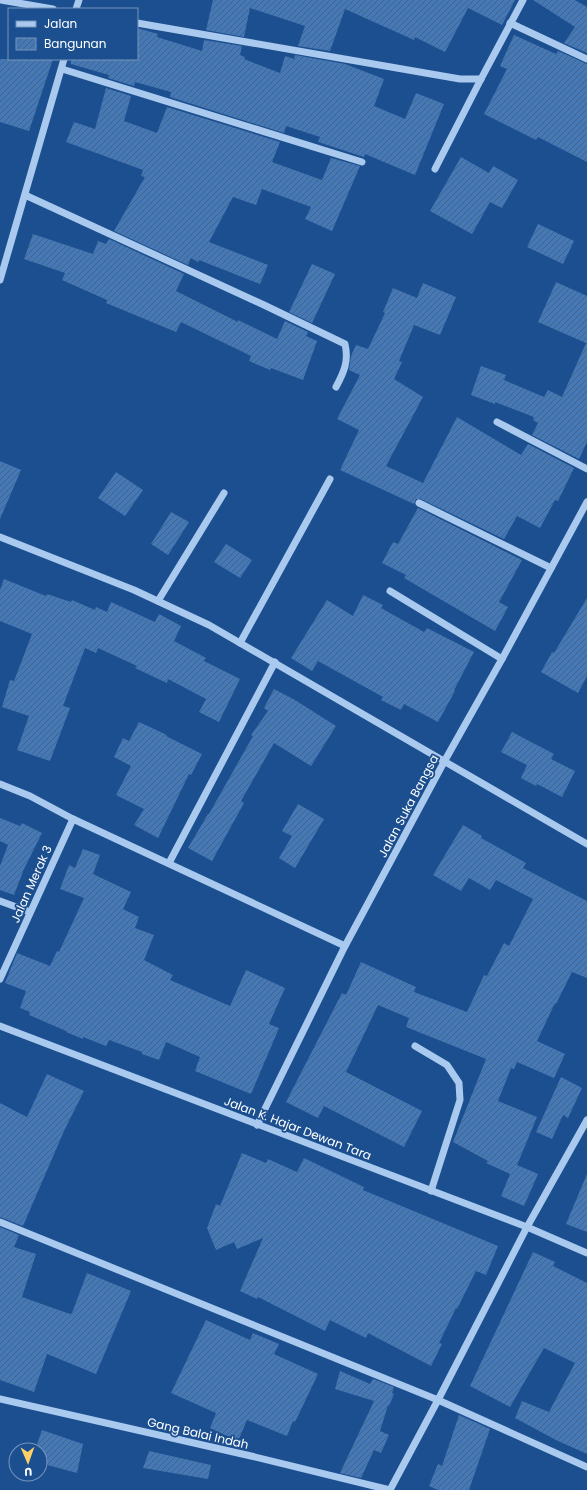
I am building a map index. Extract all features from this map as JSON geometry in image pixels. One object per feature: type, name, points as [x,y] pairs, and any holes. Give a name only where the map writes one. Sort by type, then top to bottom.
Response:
[{"type":"street","points":[[1,0],[47,8]]},
{"type":"street","points":[[435,169],[480,79],[523,0]]},
{"type":"street","points":[[138,24],[460,79],[480,79]]},
{"type":"street","points":[[510,24],[587,59]]},
{"type":"street","points":[[0,280],[64,60]]},
{"type":"street","points":[[62,69],[362,162]]},
{"type":"street","points":[[25,195],[257,301],[345,344],[347,354],[344,372],[336,387]]},
{"type":"street","points":[[497,422],[587,469]]},
{"type":"street","points":[[240,642],[330,479]]},
{"type":"street","points":[[158,601],[224,494]]},
{"type":"street","name":"Jalan Suka Bangsa","points":[[257,1125],[345,946],[587,502]]},
{"type":"street","points":[[419,503],[551,568]]},
{"type":"street","points":[[0,537],[134,590],[209,625],[587,844]]},
{"type":"street","points":[[390,591],[502,659]]},
{"type":"street","points":[[169,863],[275,662]]},
{"type":"street","points":[[0,784],[30,796],[73,819],[345,946]]},
{"type":"street","name":"Jalan Merak 3","points":[[0,979],[73,819]]},
{"type":"street","points":[[0,901],[30,912]]},
{"type":"street","name":"Jalan K. Hajar Dewan Tara","points":[[0,1026],[527,1227],[587,1253]]},
{"type":"street","points":[[415,1046],[447,1065],[459,1082],[460,1100],[431,1191]]},
{"type":"street","points":[[390,1490],[527,1227],[587,1120]]},
{"type":"street","points":[[0,1222],[438,1400],[587,1467]]},
{"type":"street","name":"Gang Balai Indah","points":[[0,1399],[243,1454],[390,1490]]},
{"type":"building","points":[[213,0],[515,0],[502,25],[468,8],[445,52],[415,37],[414,40],[345,9],[330,51],[298,46],[305,26],[250,8],[244,37],[206,30]]},
{"type":"building","points":[[533,0],[575,0],[587,7],[587,53],[564,43],[575,27]]},
{"type":"building","points":[[138,28],[158,34],[157,37],[202,51],[204,40],[242,46],[240,55],[245,57],[244,59],[280,73],[285,56],[294,59],[295,55],[345,64],[384,79],[374,106],[405,119],[416,93],[444,104],[415,175],[365,154],[364,157],[318,142],[320,137],[286,126],[284,133],[170,97],[171,92],[135,82],[134,86],[108,78],[109,75],[71,64],[71,60],[138,60]]},
{"type":"building","points":[[514,35],[556,54],[558,51],[587,64],[587,162],[538,137],[536,140],[484,114],[507,69],[500,66]]},
{"type":"building","points":[[0,59],[53,60],[29,131],[0,122]]},
{"type":"building","points":[[106,88],[131,96],[124,121],[157,133],[167,107],[280,142],[272,162],[322,180],[331,158],[360,166],[332,231],[305,219],[311,207],[262,189],[256,205],[233,197],[209,242],[268,265],[260,284],[199,260],[198,262],[191,258],[188,265],[114,231],[145,177],[141,176],[143,170],[66,142],[74,122],[95,129]]},
{"type":"building","points":[[461,157],[489,173],[493,166],[518,180],[502,208],[490,202],[472,234],[430,211]]},
{"type":"building","points":[[538,224],[574,241],[563,264],[527,247]]},
{"type":"building","points":[[33,234],[93,254],[98,241],[106,244],[109,239],[184,274],[176,291],[238,322],[238,320],[277,339],[285,321],[308,332],[306,336],[317,341],[303,380],[271,368],[270,370],[249,361],[251,356],[181,322],[176,332],[106,303],[107,300],[62,280],[65,273],[24,259]]},
{"type":"building","points":[[312,264],[335,274],[312,323],[289,312]]},
{"type":"building","points":[[556,282],[587,296],[587,442],[579,459],[532,435],[538,423],[533,420],[534,417],[495,402],[495,404],[471,395],[481,366],[506,375],[504,380],[544,397],[548,390],[562,397],[586,343],[538,322]]},
{"type":"building","points":[[423,283],[456,297],[440,335],[414,325],[399,361],[402,362],[394,379],[423,397],[386,466],[423,483],[457,417],[521,455],[528,444],[574,468],[558,501],[555,500],[540,528],[517,516],[504,539],[421,499],[416,499],[414,504],[340,470],[359,430],[337,419],[360,375],[349,370],[351,356],[356,345],[368,349],[385,313],[383,312],[393,288],[417,298]]},
{"type":"building","points":[[0,461],[21,470],[0,519]]},
{"type":"building","points":[[116,472],[143,490],[125,516],[98,498]]},
{"type":"building","points":[[418,508],[522,560],[499,602],[508,607],[495,631],[404,578],[406,575],[382,563],[393,542],[398,544]]},
{"type":"building","points":[[171,512],[189,522],[168,555],[151,544]]},
{"type":"building","points":[[226,544],[252,560],[240,578],[214,562]]},
{"type":"building","points":[[4,579],[46,596],[47,594],[71,602],[72,600],[95,610],[96,607],[107,612],[111,602],[155,622],[159,614],[181,626],[174,641],[206,658],[204,661],[240,679],[219,722],[199,712],[206,699],[168,679],[167,683],[135,668],[137,666],[98,648],[96,653],[85,648],[63,706],[70,708],[50,761],[17,750],[29,716],[2,707],[10,680],[14,681],[32,634],[0,621],[0,590]]},
{"type":"building","points":[[363,595],[383,605],[381,608],[424,632],[427,628],[474,652],[438,722],[404,704],[401,710],[381,700],[383,697],[318,661],[312,671],[291,658],[327,600],[353,616]]},
{"type":"building","points":[[587,598],[587,676],[578,693],[541,672],[552,652],[554,653]]},
{"type":"building","points":[[274,689],[295,700],[336,726],[311,766],[274,743],[241,801],[244,803],[212,861],[188,848],[253,736],[251,735],[268,711],[264,708]]},
{"type":"building","points":[[139,722],[202,754],[191,775],[189,774],[158,838],[134,825],[144,809],[116,795],[131,766],[114,757],[123,738],[129,741]]},
{"type":"building","points":[[512,732],[554,754],[551,759],[575,771],[562,797],[537,784],[536,786],[521,778],[527,765],[501,752]]},
{"type":"building","points":[[298,804],[324,819],[295,868],[279,858],[292,836],[282,831]]},
{"type":"building","points":[[0,818],[20,826],[22,823],[42,833],[24,869],[14,895],[0,890],[0,866],[8,845],[0,841]]},
{"type":"building","points":[[463,825],[482,836],[481,838],[526,863],[523,868],[587,901],[587,978],[572,972],[537,1041],[565,1054],[554,1078],[517,1062],[514,1069],[511,1068],[498,1101],[537,1117],[517,1165],[538,1174],[524,1206],[501,1196],[510,1174],[486,1163],[488,1161],[453,1142],[486,1059],[406,1027],[409,1018],[378,1005],[346,1072],[422,1111],[404,1147],[324,1106],[318,1118],[286,1102],[342,993],[346,995],[361,962],[416,987],[414,992],[467,1012],[484,975],[487,976],[504,943],[509,946],[533,899],[496,880],[490,890],[469,878],[461,891],[433,875]]},
{"type":"building","points":[[83,849],[100,855],[93,874],[131,892],[123,909],[139,917],[135,928],[154,935],[144,960],[173,975],[170,980],[230,1006],[246,970],[285,988],[269,1024],[279,1028],[251,1094],[195,1071],[200,1057],[166,1042],[159,1060],[109,1040],[106,1046],[83,1037],[83,1039],[29,1015],[30,1012],[20,1008],[26,991],[5,983],[17,953],[50,966],[57,951],[59,952],[84,898],[60,889],[69,865],[75,868]]},
{"type":"building","points":[[47,1074],[84,1091],[64,1131],[23,1226],[0,1217],[0,1103],[27,1117]]},
{"type":"building","points":[[561,1077],[582,1088],[568,1118],[563,1115],[552,1139],[536,1132]]},
{"type":"building","points":[[242,1153],[266,1163],[268,1159],[297,1172],[304,1158],[364,1187],[363,1190],[498,1246],[486,1275],[476,1271],[439,1343],[442,1344],[431,1366],[368,1333],[366,1338],[330,1320],[325,1331],[258,1297],[257,1299],[240,1291],[263,1238],[237,1249],[234,1242],[216,1250],[207,1228],[216,1204],[220,1206]]},
{"type":"building","points":[[587,1174],[587,1232],[566,1224]]},
{"type":"building","points":[[0,1227],[19,1235],[14,1247],[36,1254],[22,1297],[70,1314],[72,1313],[87,1273],[131,1291],[96,1374],[47,1354],[34,1392],[0,1380]]},
{"type":"building","points":[[533,1252],[555,1262],[553,1266],[587,1283],[587,1454],[556,1440],[515,1418],[522,1401],[549,1412],[575,1363],[544,1348],[510,1407],[470,1386]]},
{"type":"building","points":[[206,1320],[250,1340],[253,1333],[279,1344],[274,1354],[318,1374],[295,1422],[293,1421],[287,1436],[247,1420],[238,1441],[210,1428],[216,1413],[171,1393]]},
{"type":"building","points":[[340,1371],[370,1384],[373,1379],[394,1387],[392,1393],[394,1394],[389,1406],[388,1405],[380,1431],[389,1435],[381,1453],[374,1450],[361,1478],[340,1473],[374,1401],[335,1389]]},
{"type":"building","points":[[459,1415],[490,1429],[469,1490],[438,1490],[429,1486],[438,1464],[442,1466]]},
{"type":"building","points":[[42,1430],[83,1444],[77,1473],[48,1465],[48,1442],[38,1442]]},
{"type":"building","points":[[149,1451],[211,1465],[208,1479],[143,1468]]}]
